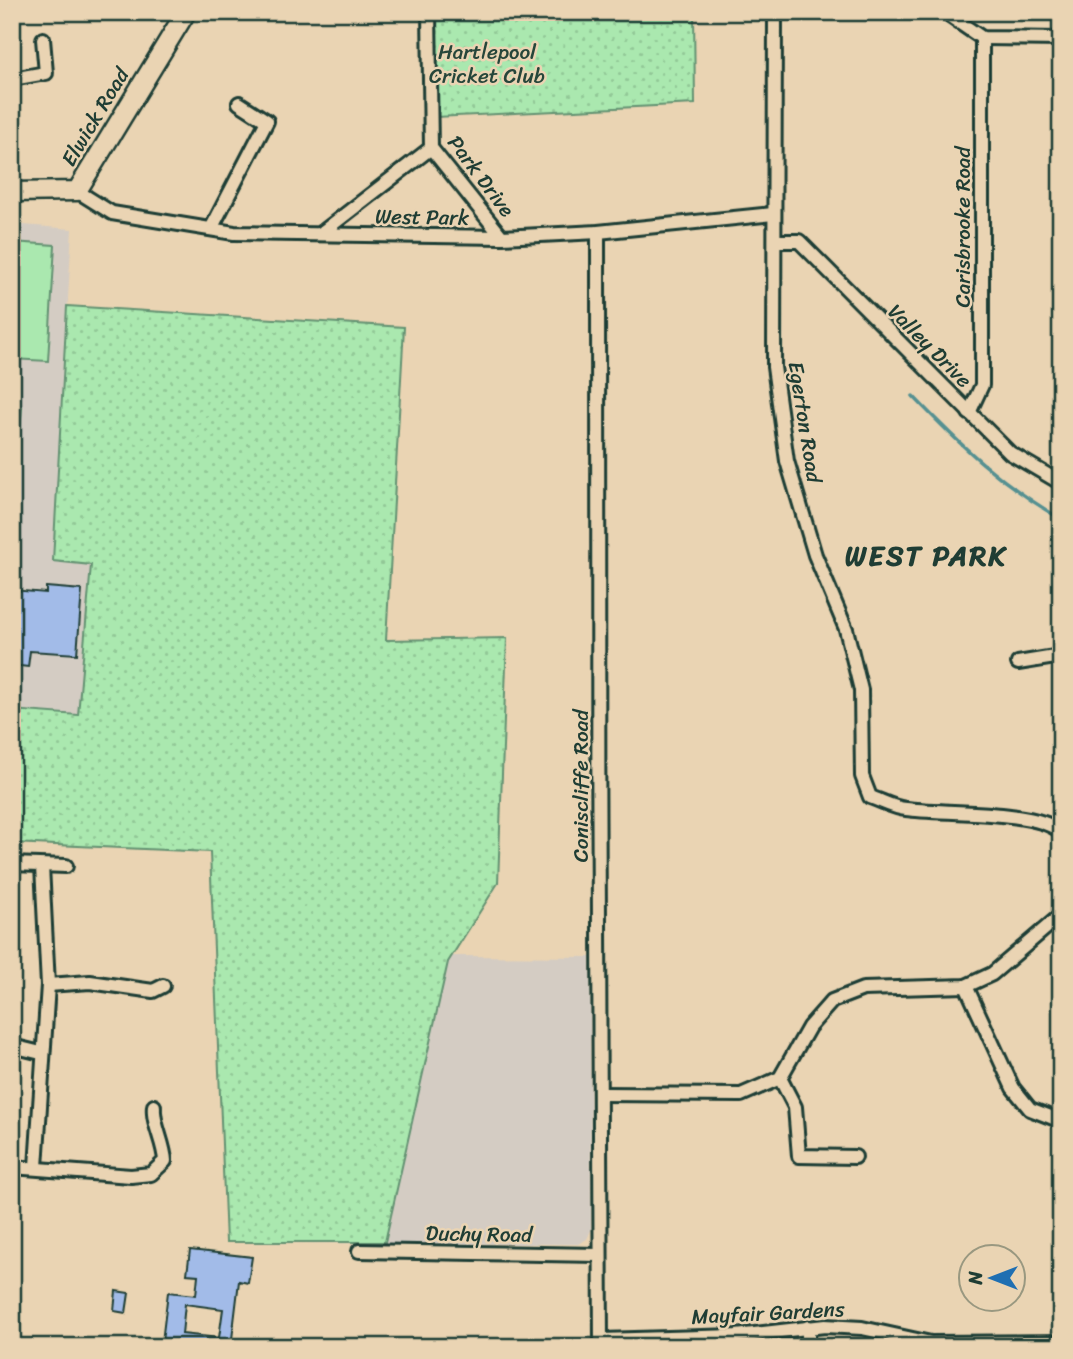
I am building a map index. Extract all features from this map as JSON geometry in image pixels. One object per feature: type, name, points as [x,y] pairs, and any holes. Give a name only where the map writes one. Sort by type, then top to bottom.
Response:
[{"type":"street","name":"Elwick Road","points":[[12,192],[77,191],[186,12]]},
{"type":"street","name":"Park Drive","points":[[429,12],[431,148],[502,237]]},
{"type":"street","name":"Egerton Road","points":[[775,12],[774,368],[787,461],[815,555],[846,629],[861,690],[862,776],[870,797],[903,809],[1022,818],[1054,826],[1061,832]]},
{"type":"street","points":[[944,12],[982,38],[1061,39]]},
{"type":"street","name":"Carisbrooke Road","points":[[969,412],[982,385],[982,38]]},
{"type":"street","points":[[12,79],[46,73],[43,39]]},
{"type":"street","points":[[211,229],[267,121],[239,103]]},
{"type":"street","points":[[320,234],[431,148]]},
{"type":"street","name":"West Park","points":[[77,191],[112,213],[234,233],[502,237],[598,232],[773,214]]},
{"type":"street","name":"Coniscliffe Road","points":[[598,232],[601,1094],[598,1255],[601,1343]]},
{"type":"street","name":"Valley Drive","points":[[775,241],[799,242],[1010,453],[1061,483]]},
{"type":"street","points":[[1018,663],[1061,656]]},
{"type":"street","points":[[12,864],[66,866]]},
{"type":"street","points":[[36,1167],[41,1053],[48,985],[42,866]]},
{"type":"street","points":[[601,1094],[741,1095],[780,1078],[808,1027],[832,1001],[863,989],[966,986],[992,975],[1061,915]]},
{"type":"street","points":[[48,985],[90,982],[153,991],[163,986]]},
{"type":"street","points":[[966,986],[1013,1088],[1030,1109],[1061,1121]]},
{"type":"street","points":[[12,1046],[41,1053]]},
{"type":"street","points":[[780,1078],[795,1107],[799,1156],[855,1157]]},
{"type":"street","points":[[12,1167],[131,1176],[151,1174],[165,1161],[164,1143],[153,1114],[154,1106]]},
{"type":"street","name":"Duchy Road","points":[[359,1251],[598,1255]]},
{"type":"street","points":[[808,1327],[808,1347]]},
{"type":"street","name":"Mayfair Gardens","points":[[601,1343],[736,1336],[808,1327],[862,1328],[931,1343],[1061,1342]]},
{"type":"shaded area","points":[[12,224],[72,229],[53,560],[91,564],[78,715],[12,710]]},
{"type":"shaded area","points":[[224,954],[590,957],[591,1230],[587,1239],[578,1244],[231,1243]]},
{"type":"green space","name":"Hartlepool Cricket Club","points":[[435,12],[694,12],[695,104],[436,117]]},
{"type":"green space","points":[[12,242],[55,245],[48,361],[12,359]]},
{"type":"green space","points":[[67,306],[404,327],[386,640],[507,638],[498,883],[448,962],[385,1242],[226,1242],[210,852],[12,843],[12,710],[78,715],[91,565],[53,561]]},
{"type":"green space","points":[[12,407],[22,407],[12,512]]},
{"type":"building","points":[[46,587],[82,590],[77,654],[30,651],[28,667],[12,665],[12,590],[46,593]]},
{"type":"building","points":[[190,1250],[252,1257],[248,1283],[239,1281],[232,1339],[238,1340],[238,1347],[183,1347],[184,1344],[162,1342],[168,1292],[196,1295],[198,1275],[187,1274]],"holes":[[[185,1304],[223,1309],[219,1338],[182,1334]]]},
{"type":"building","points":[[116,1291],[129,1293],[126,1313],[114,1311]]},
{"type":"waterway","points":[[913,396],[982,463],[1019,492],[1061,519]]},
{"type":"district","name":"WEST PARK","points":[[926,555]]}]
